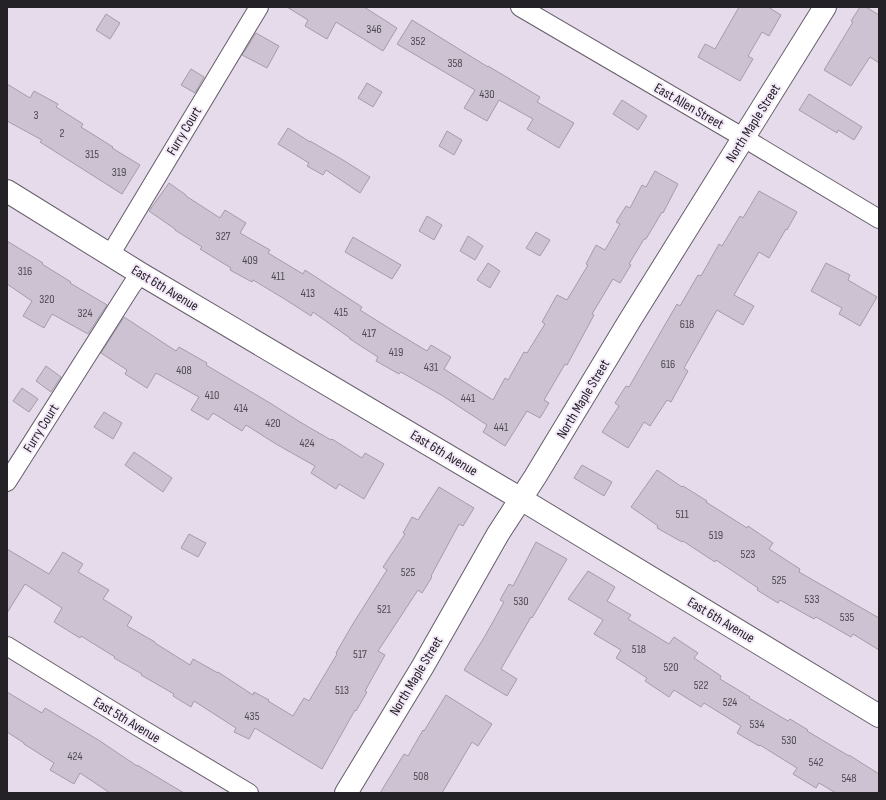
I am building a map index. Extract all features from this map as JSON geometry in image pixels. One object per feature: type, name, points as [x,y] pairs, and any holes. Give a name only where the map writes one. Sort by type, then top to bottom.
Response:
[{"type":"street","name":"Furry Court","points":[[110,255],[259,7]]},
{"type":"street","name":"East Allen Street","points":[[520,7],[879,219]]},
{"type":"street","name":"North Maple Street","points":[[346,793],[422,666],[498,534],[539,471],[630,320],[825,7]]},
{"type":"street","name":"East 6th Avenue","points":[[7,191],[141,274],[522,498],[879,716]]},
{"type":"street","name":"Furry Court","points":[[7,482],[132,285],[141,274]]},
{"type":"street","name":"East 5th Avenue","points":[[7,646],[249,793]]},
{"type":"building","points":[[287,7],[364,7],[397,28],[383,51],[336,22],[327,39],[305,26],[308,20]]},
{"type":"building","points":[[739,7],[768,7],[781,15],[769,36],[762,32],[748,56],[753,59],[740,81],[698,57],[705,44],[715,49]]},
{"type":"building","points":[[860,7],[866,7],[879,15],[879,63],[870,57],[851,86],[824,70],[853,22],[851,21]]},
{"type":"building","points":[[106,14],[120,23],[110,39],[96,30]]},
{"type":"building","points":[[412,20],[540,97],[537,102],[574,123],[559,148],[527,129],[533,119],[499,100],[487,121],[464,108],[475,90],[397,44]]},
{"type":"building","points":[[256,33],[279,46],[267,68],[242,55]]},
{"type":"building","points":[[191,69],[204,77],[195,93],[181,85]]},
{"type":"building","points":[[367,83],[382,92],[373,107],[358,98]]},
{"type":"building","points":[[7,84],[30,98],[34,91],[58,104],[56,107],[83,124],[81,127],[140,165],[122,194],[40,142],[42,140],[7,121]]},
{"type":"building","points":[[809,94],[862,127],[854,140],[838,130],[837,133],[799,110]]},
{"type":"building","points":[[622,100],[647,116],[638,130],[613,114]]},
{"type":"building","points":[[288,128],[370,177],[360,193],[326,170],[323,175],[307,166],[309,163],[278,144]]},
{"type":"building","points":[[447,131],[462,140],[454,155],[439,146]]},
{"type":"building","points":[[655,171],[678,184],[663,213],[662,212],[646,239],[644,239],[620,283],[613,279],[592,314],[594,315],[567,365],[565,364],[544,400],[549,403],[540,418],[527,411],[505,446],[483,432],[487,425],[443,396],[401,372],[399,374],[376,361],[378,357],[313,312],[311,316],[253,280],[252,282],[230,270],[231,268],[200,249],[202,247],[149,211],[169,183],[220,218],[225,210],[246,223],[240,233],[270,250],[268,253],[303,274],[305,270],[362,307],[360,310],[427,351],[431,345],[451,357],[444,369],[493,400],[505,378],[508,380],[524,352],[527,353],[545,324],[542,322],[557,295],[567,300],[588,265],[586,264],[596,245],[605,250],[620,224],[616,222],[626,206],[630,208],[642,185],[646,187]]},
{"type":"building","points":[[759,191],[797,212],[769,258],[759,252],[734,295],[754,306],[743,325],[717,310],[684,368],[688,371],[671,402],[667,400],[650,426],[644,422],[628,448],[602,432],[619,406],[615,403],[626,386],[629,387],[677,304],[680,306],[698,275],[701,276],[719,244],[722,246],[740,216],[743,218]]},
{"type":"building","points":[[427,216],[442,225],[434,240],[419,231]]},
{"type":"building","points":[[536,232],[550,240],[540,256],[526,248]]},
{"type":"building","points":[[468,236],[483,246],[475,260],[460,251]]},
{"type":"building","points":[[353,237],[401,265],[392,279],[345,252]]},
{"type":"building","points":[[7,241],[43,263],[42,264],[71,282],[70,283],[107,305],[88,334],[52,314],[44,328],[23,316],[32,301],[7,284]]},
{"type":"building","points":[[488,263],[500,271],[490,288],[477,280]]},
{"type":"building","points":[[826,263],[850,275],[848,280],[877,297],[860,326],[839,314],[842,308],[811,291]]},
{"type":"building","points":[[124,317],[176,351],[179,347],[207,363],[206,365],[362,458],[365,453],[384,464],[364,499],[339,484],[336,489],[311,473],[315,466],[246,425],[242,431],[213,413],[208,420],[191,410],[199,397],[156,373],[147,388],[125,374],[127,370],[101,353]]},
{"type":"building","points":[[46,366],[61,377],[51,392],[36,381]]},
{"type":"building","points":[[22,388],[38,399],[29,412],[13,401]]},
{"type":"building","points":[[104,412],[122,423],[113,439],[94,427]]},
{"type":"building","points":[[134,452],[172,478],[163,492],[125,465]]},
{"type":"building","points":[[582,465],[612,482],[604,496],[574,478]]},
{"type":"building","points":[[657,470],[773,543],[769,549],[800,569],[799,572],[879,618],[879,650],[853,634],[851,637],[816,617],[814,619],[780,600],[778,603],[757,590],[758,588],[716,560],[715,562],[683,541],[682,542],[657,528],[658,526],[631,507]]},
{"type":"building","points":[[439,487],[474,508],[463,526],[459,524],[431,576],[432,577],[422,593],[418,590],[378,651],[385,655],[365,691],[367,692],[356,711],[355,710],[322,769],[255,728],[249,739],[234,732],[236,728],[194,701],[191,707],[173,696],[174,694],[141,675],[142,674],[114,658],[115,657],[81,636],[80,638],[54,622],[62,608],[25,584],[7,613],[7,549],[49,574],[63,552],[83,564],[78,572],[109,590],[103,599],[132,617],[127,626],[190,665],[193,659],[218,672],[253,695],[254,692],[269,700],[268,701],[293,716],[304,698],[309,701],[354,622],[387,570],[383,567],[405,534],[403,533],[412,517],[418,520]]},
{"type":"building","points":[[189,534],[206,543],[198,557],[181,548]]},
{"type":"building","points":[[536,542],[567,559],[501,669],[517,679],[507,696],[464,670],[504,602],[500,600],[509,584],[513,586]]},
{"type":"building","points":[[588,571],[615,587],[607,601],[631,615],[628,619],[669,644],[674,637],[698,653],[694,658],[721,676],[720,679],[788,721],[790,719],[808,730],[807,731],[879,774],[879,793],[836,793],[819,783],[816,788],[793,774],[797,768],[760,745],[759,746],[737,733],[741,726],[704,703],[701,707],[674,690],[669,697],[645,681],[647,678],[616,658],[621,650],[594,634],[603,620],[568,599]]},
{"type":"building","points":[[7,692],[42,713],[45,708],[100,741],[137,766],[184,793],[110,793],[80,773],[74,784],[50,770],[54,763],[7,732]]},
{"type":"building","points":[[446,695],[492,724],[478,746],[472,742],[442,793],[380,793],[404,754],[408,756]]}]
